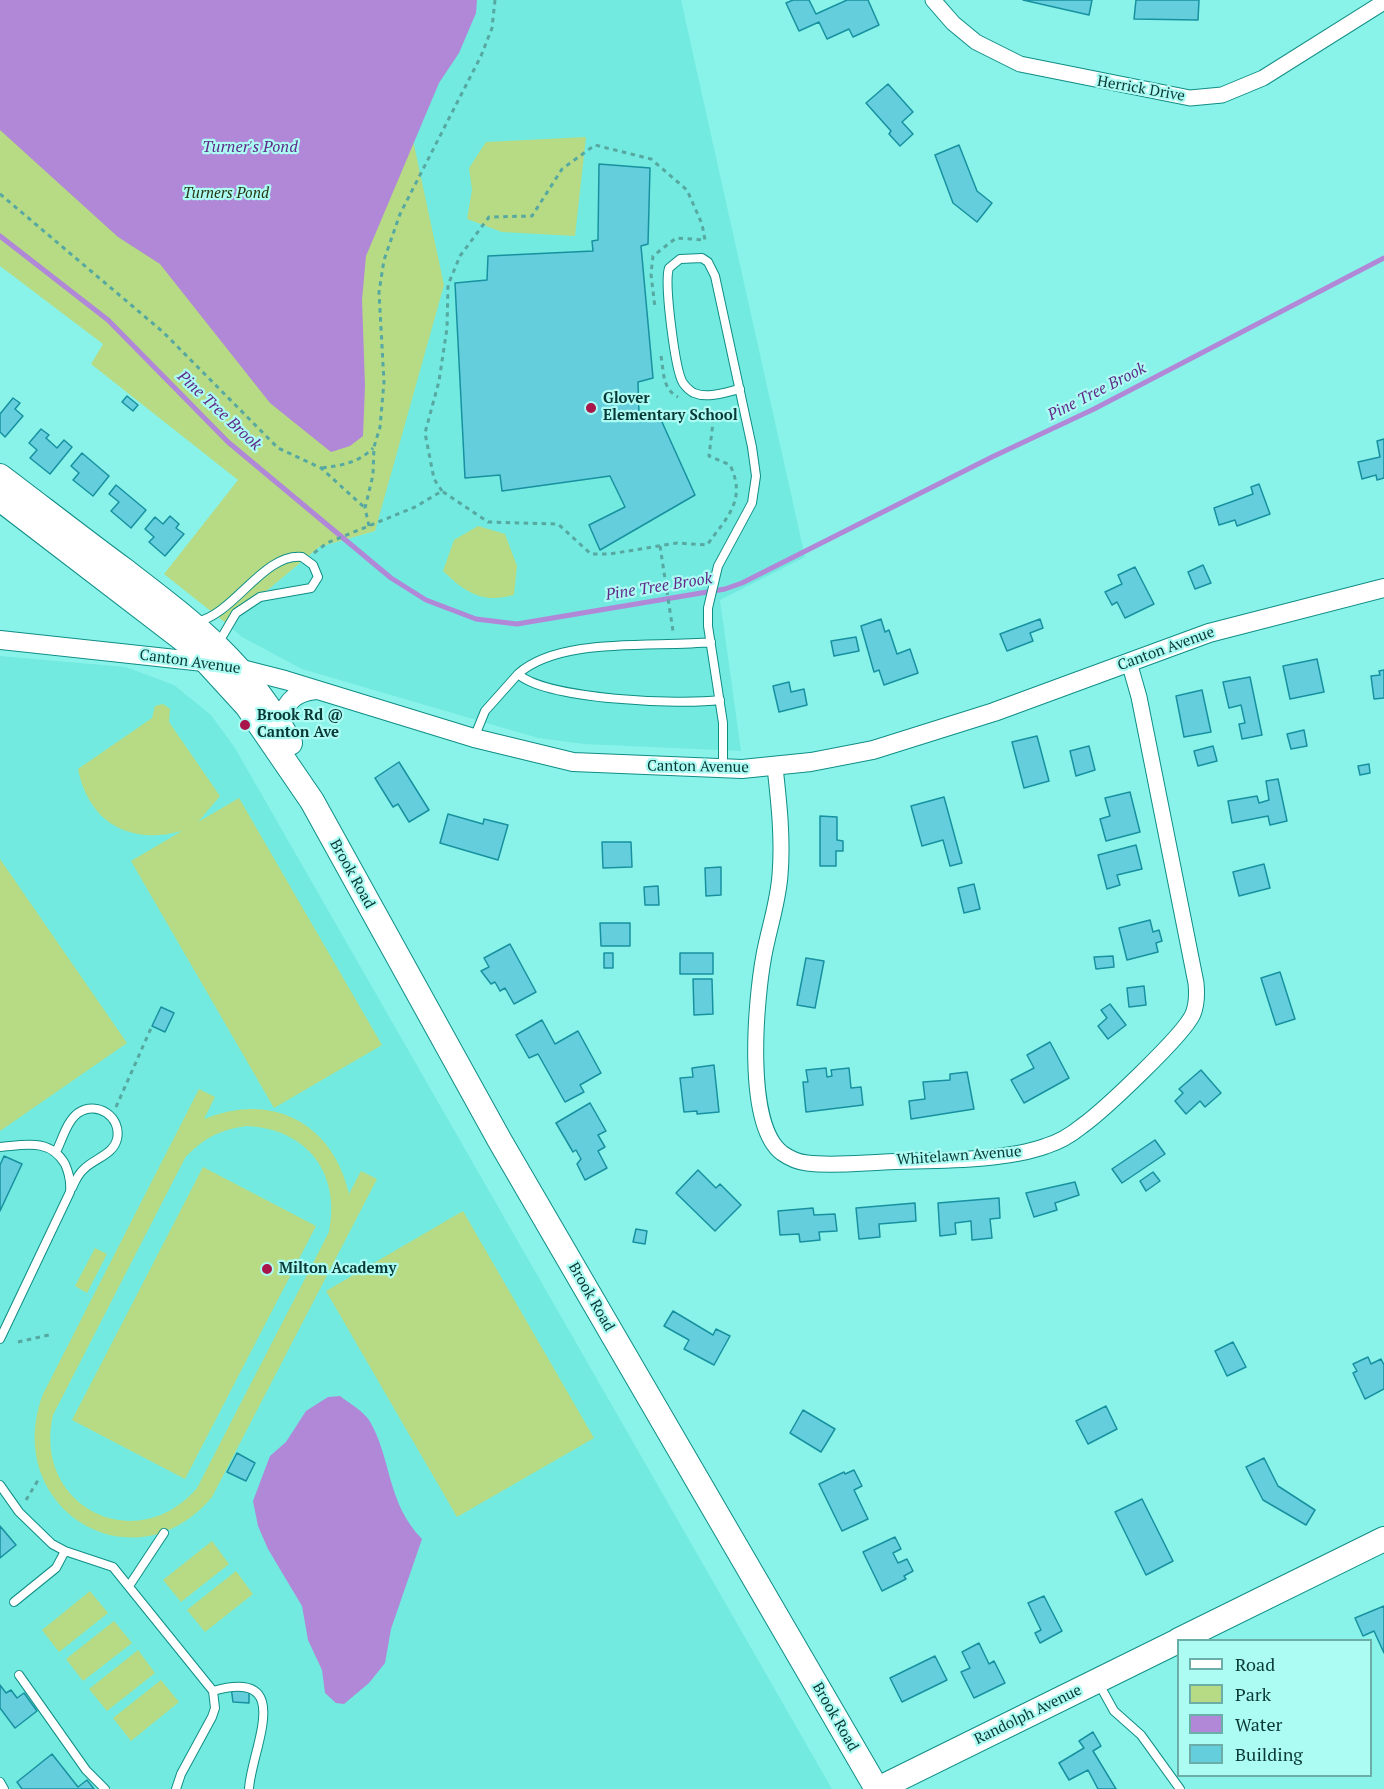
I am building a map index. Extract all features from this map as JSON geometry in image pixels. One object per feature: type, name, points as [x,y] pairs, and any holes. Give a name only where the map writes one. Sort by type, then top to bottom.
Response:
[{"type":"main road","name":"Brook Road","points":[[0,476],[192,622],[312,801],[500,1141],[878,1789]]},
{"type":"main road","name":"Brook Road","points":[[0,499],[166,626],[239,668],[281,728],[312,801]]},
{"type":"main road","name":"Randolph Avenue","points":[[1183,1639],[1384,1539]]},
{"type":"main road","name":"Randolph Avenue","points":[[878,1789],[1177,1642]]},
{"type":"street","name":"Herrick Drive","points":[[933,0],[953,23],[976,42],[1020,64],[1190,98],[1222,95],[1263,78],[1384,2]]},
{"type":"street","name":"Canton Avenue","points":[[239,668],[474,738],[573,762],[723,768],[775,767],[831,759],[894,744],[994,712],[1251,620],[1384,588]]},
{"type":"street","name":"Canton Avenue","points":[[0,640],[213,653]]},
{"type":"street","name":"Whitelawn Avenue","points":[[775,767],[782,834],[780,875],[764,955],[756,1038],[759,1101],[769,1138],[775,1147],[792,1159],[816,1164],[927,1160],[1033,1150],[1065,1138],[1095,1115],[1181,1031],[1193,1013],[1196,1003],[1196,983],[1139,697],[1129,662]]},
{"type":"street","points":[[281,728],[283,711],[292,698],[300,693],[316,690]]},
{"type":"lane","points":[[723,768],[724,735],[708,608],[714,577],[746,517],[755,490],[753,454],[740,389],[712,268],[702,258],[680,259],[669,268],[666,283],[678,369],[683,383],[694,393],[702,395],[740,389]]},
{"type":"lane","points":[[192,622],[212,616],[282,561],[302,557],[313,565],[318,578],[311,588],[268,594],[251,602],[230,620],[213,653]]},
{"type":"lane","points":[[474,738],[486,711],[518,674],[540,658],[559,653],[613,647],[711,642]]},
{"type":"lane","points":[[518,674],[535,684],[585,695],[686,702],[720,700]]},
{"type":"lane","points":[[0,1339],[82,1170],[107,1154],[114,1145],[117,1129],[112,1117],[96,1108],[80,1112],[71,1121],[56,1152]]},
{"type":"lane","points":[[0,1147],[42,1144],[56,1152],[68,1173],[70,1192]]},
{"type":"lane","points":[[0,1485],[19,1512],[47,1540],[65,1551],[106,1563],[129,1586],[213,1691],[215,1708],[212,1717],[181,1774],[176,1789]]},
{"type":"lane","points":[[129,1586],[164,1533]]},
{"type":"lane","points":[[14,1602],[56,1568],[65,1551]]},
{"type":"lane","points":[[19,1675],[86,1770],[105,1789]]},
{"type":"lane","points":[[1097,1681],[1114,1711],[1142,1735],[1180,1789]]},
{"type":"lane","points":[[213,1691],[241,1686],[256,1692],[261,1700],[265,1719],[252,1764],[249,1789]]},
{"type":"lane","points":[[0,1782],[4,1789]]},
{"type":"path","points":[[369,526],[365,508],[374,475],[374,447],[380,427],[383,392],[379,292],[384,260],[400,214],[481,56],[492,28],[495,0]]},
{"type":"path","points":[[656,318],[651,274],[652,255],[676,238],[705,240],[702,224],[687,190],[651,159],[596,145],[562,168],[532,216],[489,218],[460,256],[448,285],[447,328],[439,381],[425,433],[434,479],[442,491],[488,522],[558,524],[591,554],[610,555],[676,543],[707,545],[737,498],[737,480],[730,465],[709,456],[714,414],[697,405]]},
{"type":"path","points":[[0,194],[163,332],[278,448],[321,468],[365,508]]},
{"type":"path","points":[[661,350],[665,383],[670,393],[679,397]]},
{"type":"path","points":[[321,468],[345,466],[365,456],[374,447]]},
{"type":"path","points":[[327,543],[415,507],[442,491]]},
{"type":"path","points":[[660,546],[672,621]]},
{"type":"path","points":[[112,1117],[152,1026]]},
{"type":"path","points":[[18,1342],[49,1335]]},
{"type":"path","points":[[19,1512],[40,1477]]},
{"type":"shaded area","name":"Glover Elementary School","points":[[383,0],[681,0],[805,557],[720,600],[741,751],[584,744],[538,738],[302,669],[242,637],[227,624],[319,547],[375,531]]},
{"type":"shaded area","name":"Milton Academy","points":[[0,656],[126,667],[174,685],[211,715],[235,748],[832,1789],[0,1789]]},
{"type":"green space","name":"Turner's Pond","points":[[0,0],[383,0],[444,285],[375,531],[319,547],[227,624],[164,574],[238,480],[91,364],[103,344],[0,266]]},
{"type":"green space","points":[[586,137],[575,236],[502,232],[467,219],[472,190],[469,168],[486,142]]},
{"type":"green space","points":[[478,526],[505,534],[517,566],[514,595],[483,597],[459,585],[443,571],[454,540]]},
{"type":"green space","points":[[163,704],[170,709],[169,722],[220,796],[198,822],[239,798],[382,1045],[274,1108],[131,861],[182,831],[163,835],[146,835],[115,826],[92,804],[78,769],[152,718],[155,706]]},
{"type":"green space","points":[[0,859],[127,1043],[0,1131]]},
{"type":"green space","points":[[199,1089],[215,1097],[204,1119],[229,1111],[253,1109],[276,1112],[296,1119],[314,1132],[329,1148],[341,1169],[349,1194],[361,1171],[377,1179],[212,1497],[180,1524],[146,1536],[112,1536],[82,1523],[57,1501],[40,1471],[35,1435],[43,1394]],"holes":[[[247,1126],[268,1129],[302,1145],[315,1158],[324,1173],[330,1191],[329,1232],[197,1488],[172,1509],[146,1519],[119,1520],[94,1512],[73,1497],[58,1475],[51,1447],[53,1415],[185,1158],[198,1145],[220,1132]]]},
{"type":"green space","points":[[203,1167],[316,1226],[185,1479],[72,1420]]},
{"type":"green space","points":[[463,1211],[594,1438],[457,1517],[326,1291]]},
{"type":"green space","points":[[95,1248],[107,1254],[87,1293],[75,1286]]},
{"type":"green space","points":[[212,1541],[229,1564],[181,1602],[163,1580]]},
{"type":"green space","points":[[236,1571],[253,1594],[205,1632],[187,1610]]},
{"type":"green space","points":[[90,1591],[108,1613],[59,1652],[42,1630]]},
{"type":"green space","points":[[114,1621],[132,1643],[83,1681],[66,1659]]},
{"type":"green space","points":[[138,1650],[155,1673],[107,1711],[89,1689]]},
{"type":"green space","points":[[161,1680],[179,1702],[131,1741],[113,1718]]},
{"type":"water","name":"Turner's Pond","points":[[0,0],[477,0],[476,13],[459,53],[439,83],[366,256],[362,300],[365,386],[363,436],[350,446],[331,452],[270,403],[160,264],[118,237],[0,130]]},
{"type":"water","points":[[340,1396],[360,1410],[369,1420],[382,1449],[395,1495],[410,1525],[422,1539],[391,1629],[385,1663],[369,1683],[344,1704],[336,1703],[325,1693],[322,1670],[308,1640],[302,1606],[268,1549],[258,1526],[253,1501],[270,1456],[286,1442],[306,1411],[328,1397]]},
{"type":"building","points":[[793,0],[809,0],[816,14],[847,0],[868,0],[879,25],[853,37],[849,29],[827,39],[819,22],[799,31],[786,3]]},
{"type":"building","points":[[1023,0],[1092,0],[1089,15]]},
{"type":"building","points":[[1136,0],[1199,0],[1198,20],[1134,19]]},
{"type":"building","points":[[888,84],[913,112],[902,122],[913,134],[900,146],[889,134],[891,131],[866,103]]},
{"type":"building","points":[[959,145],[977,191],[992,203],[977,222],[953,203],[935,155]]},
{"type":"building","points":[[599,164],[650,168],[648,244],[641,246],[653,378],[638,382],[639,415],[657,411],[695,495],[600,550],[589,525],[625,507],[610,476],[502,491],[500,475],[465,478],[455,283],[487,280],[488,256],[593,251],[592,241],[598,240]]},
{"type":"building","points":[[127,396],[138,405],[133,411],[122,402]]},
{"type":"building","points":[[13,398],[20,403],[15,409],[23,416],[5,437],[0,432],[0,414]]},
{"type":"building","points":[[41,429],[49,435],[46,438],[57,448],[64,440],[72,447],[50,474],[30,458],[37,450],[29,443]]},
{"type":"building","points":[[1384,439],[1384,478],[1377,480],[1376,475],[1362,479],[1358,462],[1380,457],[1377,441]]},
{"type":"building","points":[[82,453],[109,476],[93,496],[73,480],[79,473],[71,466]]},
{"type":"building","points":[[1259,484],[1270,514],[1237,526],[1235,520],[1219,525],[1214,508],[1253,494],[1251,487]]},
{"type":"building","points":[[116,485],[146,510],[131,528],[111,511],[119,502],[109,494]]},
{"type":"building","points":[[170,516],[179,524],[176,528],[184,534],[165,556],[149,542],[154,537],[145,529],[155,517],[163,524]]},
{"type":"building","points":[[1203,565],[1211,583],[1195,589],[1188,572]]},
{"type":"building","points":[[1135,567],[1154,604],[1125,618],[1117,602],[1112,605],[1105,592],[1122,584],[1118,575]]},
{"type":"building","points":[[881,619],[885,632],[889,630],[897,654],[910,649],[918,673],[884,685],[879,670],[874,672],[861,626]]},
{"type":"building","points":[[1040,619],[1043,628],[1030,633],[1033,641],[1007,651],[1000,634]]},
{"type":"building","points":[[856,637],[859,651],[834,656],[831,641]]},
{"type":"building","points":[[1317,659],[1324,692],[1290,699],[1283,666]]},
{"type":"building","points":[[1384,670],[1384,698],[1374,699],[1371,676],[1380,675],[1379,671]]},
{"type":"building","points":[[1250,677],[1262,735],[1242,739],[1239,724],[1245,723],[1241,705],[1229,708],[1223,682]]},
{"type":"building","points":[[789,682],[791,692],[804,689],[807,705],[779,712],[773,686]]},
{"type":"building","points":[[1202,690],[1211,732],[1184,737],[1176,696]]},
{"type":"building","points":[[1304,730],[1307,746],[1291,749],[1287,734]]},
{"type":"building","points":[[1037,736],[1049,781],[1024,788],[1012,742]]},
{"type":"building","points":[[1089,746],[1095,770],[1076,776],[1070,751]]},
{"type":"building","points":[[1213,746],[1217,761],[1198,766],[1194,751]]},
{"type":"building","points":[[399,762],[429,810],[409,822],[398,804],[393,807],[375,778]]},
{"type":"building","points":[[1369,764],[1370,773],[1360,775],[1358,766]]},
{"type":"building","points":[[1278,779],[1287,821],[1270,825],[1268,816],[1232,823],[1228,801],[1257,796],[1259,803],[1269,800],[1266,781]]},
{"type":"building","points":[[1130,792],[1140,832],[1106,841],[1100,819],[1110,816],[1105,798]]},
{"type":"building","points":[[944,797],[962,863],[950,866],[943,840],[922,846],[911,806]]},
{"type":"building","points":[[448,814],[483,824],[484,819],[508,825],[498,860],[440,843]]},
{"type":"building","points":[[820,816],[837,817],[837,840],[843,841],[843,851],[836,851],[836,866],[820,866]]},
{"type":"building","points":[[602,842],[631,842],[632,867],[603,868]]},
{"type":"building","points":[[1136,845],[1142,869],[1117,875],[1120,885],[1107,889],[1098,855]]},
{"type":"building","points":[[1264,864],[1270,888],[1239,896],[1233,872]]},
{"type":"building","points":[[721,867],[721,895],[706,896],[705,868]]},
{"type":"building","points":[[974,884],[980,909],[964,913],[958,888]]},
{"type":"building","points":[[658,886],[659,905],[645,905],[644,887]]},
{"type":"building","points":[[1150,920],[1153,932],[1159,930],[1162,941],[1156,943],[1158,952],[1127,960],[1119,928]]},
{"type":"building","points":[[600,923],[630,923],[630,946],[601,946]]},
{"type":"building","points":[[510,944],[536,992],[514,1004],[505,988],[500,991],[495,982],[491,984],[481,971],[489,967],[484,958]]},
{"type":"building","points":[[604,953],[613,953],[613,968],[604,968]]},
{"type":"building","points":[[680,953],[713,953],[713,974],[680,974]]},
{"type":"building","points":[[1113,956],[1114,967],[1096,969],[1094,957]]},
{"type":"building","points":[[806,958],[824,961],[815,1008],[797,1005]]},
{"type":"building","points":[[1280,972],[1295,1019],[1276,1025],[1261,978]]},
{"type":"building","points":[[693,979],[712,979],[713,1014],[694,1015]]},
{"type":"building","points":[[1144,986],[1146,1005],[1129,1007],[1127,988]]},
{"type":"building","points":[[1110,1004],[1126,1025],[1108,1039],[1098,1026],[1107,1018],[1101,1010]]},
{"type":"building","points":[[161,1007],[174,1013],[165,1032],[152,1026]]},
{"type":"building","points":[[542,1020],[555,1044],[578,1031],[601,1073],[580,1085],[584,1092],[565,1102],[538,1054],[529,1058],[516,1035]]},
{"type":"building","points":[[1050,1042],[1069,1078],[1024,1103],[1011,1080],[1034,1068],[1027,1055]]},
{"type":"building","points":[[714,1065],[719,1112],[697,1114],[697,1111],[684,1112],[680,1078],[693,1077],[692,1068]]},
{"type":"building","points":[[826,1068],[827,1077],[832,1076],[831,1070],[849,1068],[851,1088],[861,1087],[863,1105],[806,1112],[803,1082],[808,1082],[806,1070]]},
{"type":"building","points":[[1201,1070],[1221,1093],[1205,1107],[1200,1101],[1186,1114],[1175,1101],[1183,1093],[1179,1089]]},
{"type":"building","points":[[967,1072],[974,1109],[911,1119],[909,1101],[925,1099],[923,1082],[950,1080],[950,1074]]},
{"type":"building","points":[[590,1103],[606,1131],[598,1135],[605,1147],[598,1151],[607,1168],[585,1180],[577,1164],[581,1159],[576,1150],[573,1152],[556,1123]]},
{"type":"building","points":[[1155,1140],[1165,1154],[1122,1183],[1112,1169]]},
{"type":"building","points":[[4,1156],[22,1164],[0,1211],[0,1165]]},
{"type":"building","points":[[698,1170],[716,1188],[720,1184],[741,1205],[715,1231],[676,1193]]},
{"type":"building","points":[[1153,1172],[1160,1181],[1146,1191],[1140,1181]]},
{"type":"building","points":[[1075,1182],[1079,1195],[1055,1203],[1057,1210],[1034,1217],[1026,1193]]},
{"type":"building","points":[[999,1198],[1000,1218],[990,1219],[992,1238],[972,1240],[971,1221],[955,1223],[956,1234],[940,1236],[938,1203]]},
{"type":"building","points":[[915,1203],[916,1221],[879,1224],[880,1237],[859,1239],[856,1208]]},
{"type":"building","points":[[813,1208],[814,1215],[835,1214],[837,1231],[819,1232],[820,1240],[800,1242],[799,1234],[780,1235],[778,1211]]},
{"type":"building","points":[[636,1229],[647,1231],[645,1244],[633,1242]]},
{"type":"building","points":[[673,1311],[713,1335],[716,1329],[730,1336],[714,1365],[684,1349],[689,1340],[664,1326]]},
{"type":"building","points":[[1233,1342],[1246,1367],[1227,1376],[1215,1351]]},
{"type":"building","points":[[1368,1357],[1371,1364],[1381,1359],[1384,1365],[1384,1389],[1365,1399],[1353,1373],[1357,1371],[1353,1364]]},
{"type":"building","points":[[1106,1406],[1117,1429],[1088,1444],[1076,1421]]},
{"type":"building","points":[[803,1410],[835,1429],[821,1452],[790,1433]]},
{"type":"building","points":[[237,1453],[255,1463],[246,1481],[227,1472]]},
{"type":"building","points":[[1264,1458],[1278,1486],[1315,1510],[1306,1525],[1263,1500],[1246,1467]]},
{"type":"building","points":[[854,1470],[862,1486],[854,1490],[868,1519],[842,1531],[819,1484],[844,1472],[845,1474]]},
{"type":"building","points":[[1142,1499],[1173,1561],[1146,1575],[1115,1512]]},
{"type":"building","points":[[0,1526],[16,1545],[0,1558]]},
{"type":"building","points":[[895,1537],[901,1549],[893,1553],[898,1563],[907,1559],[913,1571],[904,1576],[906,1579],[882,1591],[863,1552]]},
{"type":"building","points":[[1044,1596],[1062,1631],[1040,1643],[1035,1633],[1041,1630],[1028,1603]]},
{"type":"building","points":[[1384,1606],[1384,1653],[1374,1631],[1363,1636],[1355,1618]]},
{"type":"building","points":[[979,1643],[989,1664],[994,1661],[1005,1683],[974,1698],[961,1672],[970,1668],[962,1652]]},
{"type":"building","points":[[935,1656],[947,1680],[902,1702],[890,1678]]},
{"type":"building","points":[[0,1685],[6,1693],[11,1690],[17,1698],[24,1693],[37,1711],[15,1728],[0,1708]]},
{"type":"building","points":[[231,1687],[249,1688],[249,1703],[233,1702]]},
{"type":"building","points":[[1093,1732],[1101,1746],[1093,1751],[1116,1789],[1098,1789],[1088,1770],[1069,1780],[1059,1763],[1084,1748],[1079,1741]]},
{"type":"building","points":[[52,1754],[78,1787],[87,1780],[94,1789],[22,1789],[17,1782]]},
{"type":"waterway","name":"Pine Tree Brook","points":[[0,236],[108,320],[228,442],[391,578],[426,600],[476,619],[517,624],[725,589],[742,583],[992,457],[1094,409],[1384,258]]},
{"type":"place","name":"Glover Elementary School","points":[[591,408]]},
{"type":"place","name":"Brook Rd @ Canton Ave","points":[[245,725]]},
{"type":"place","name":"Milton Academy","points":[[267,1269]]},
{"type":"park label","name":"Turners Pond","points":[[226,194]]}]
